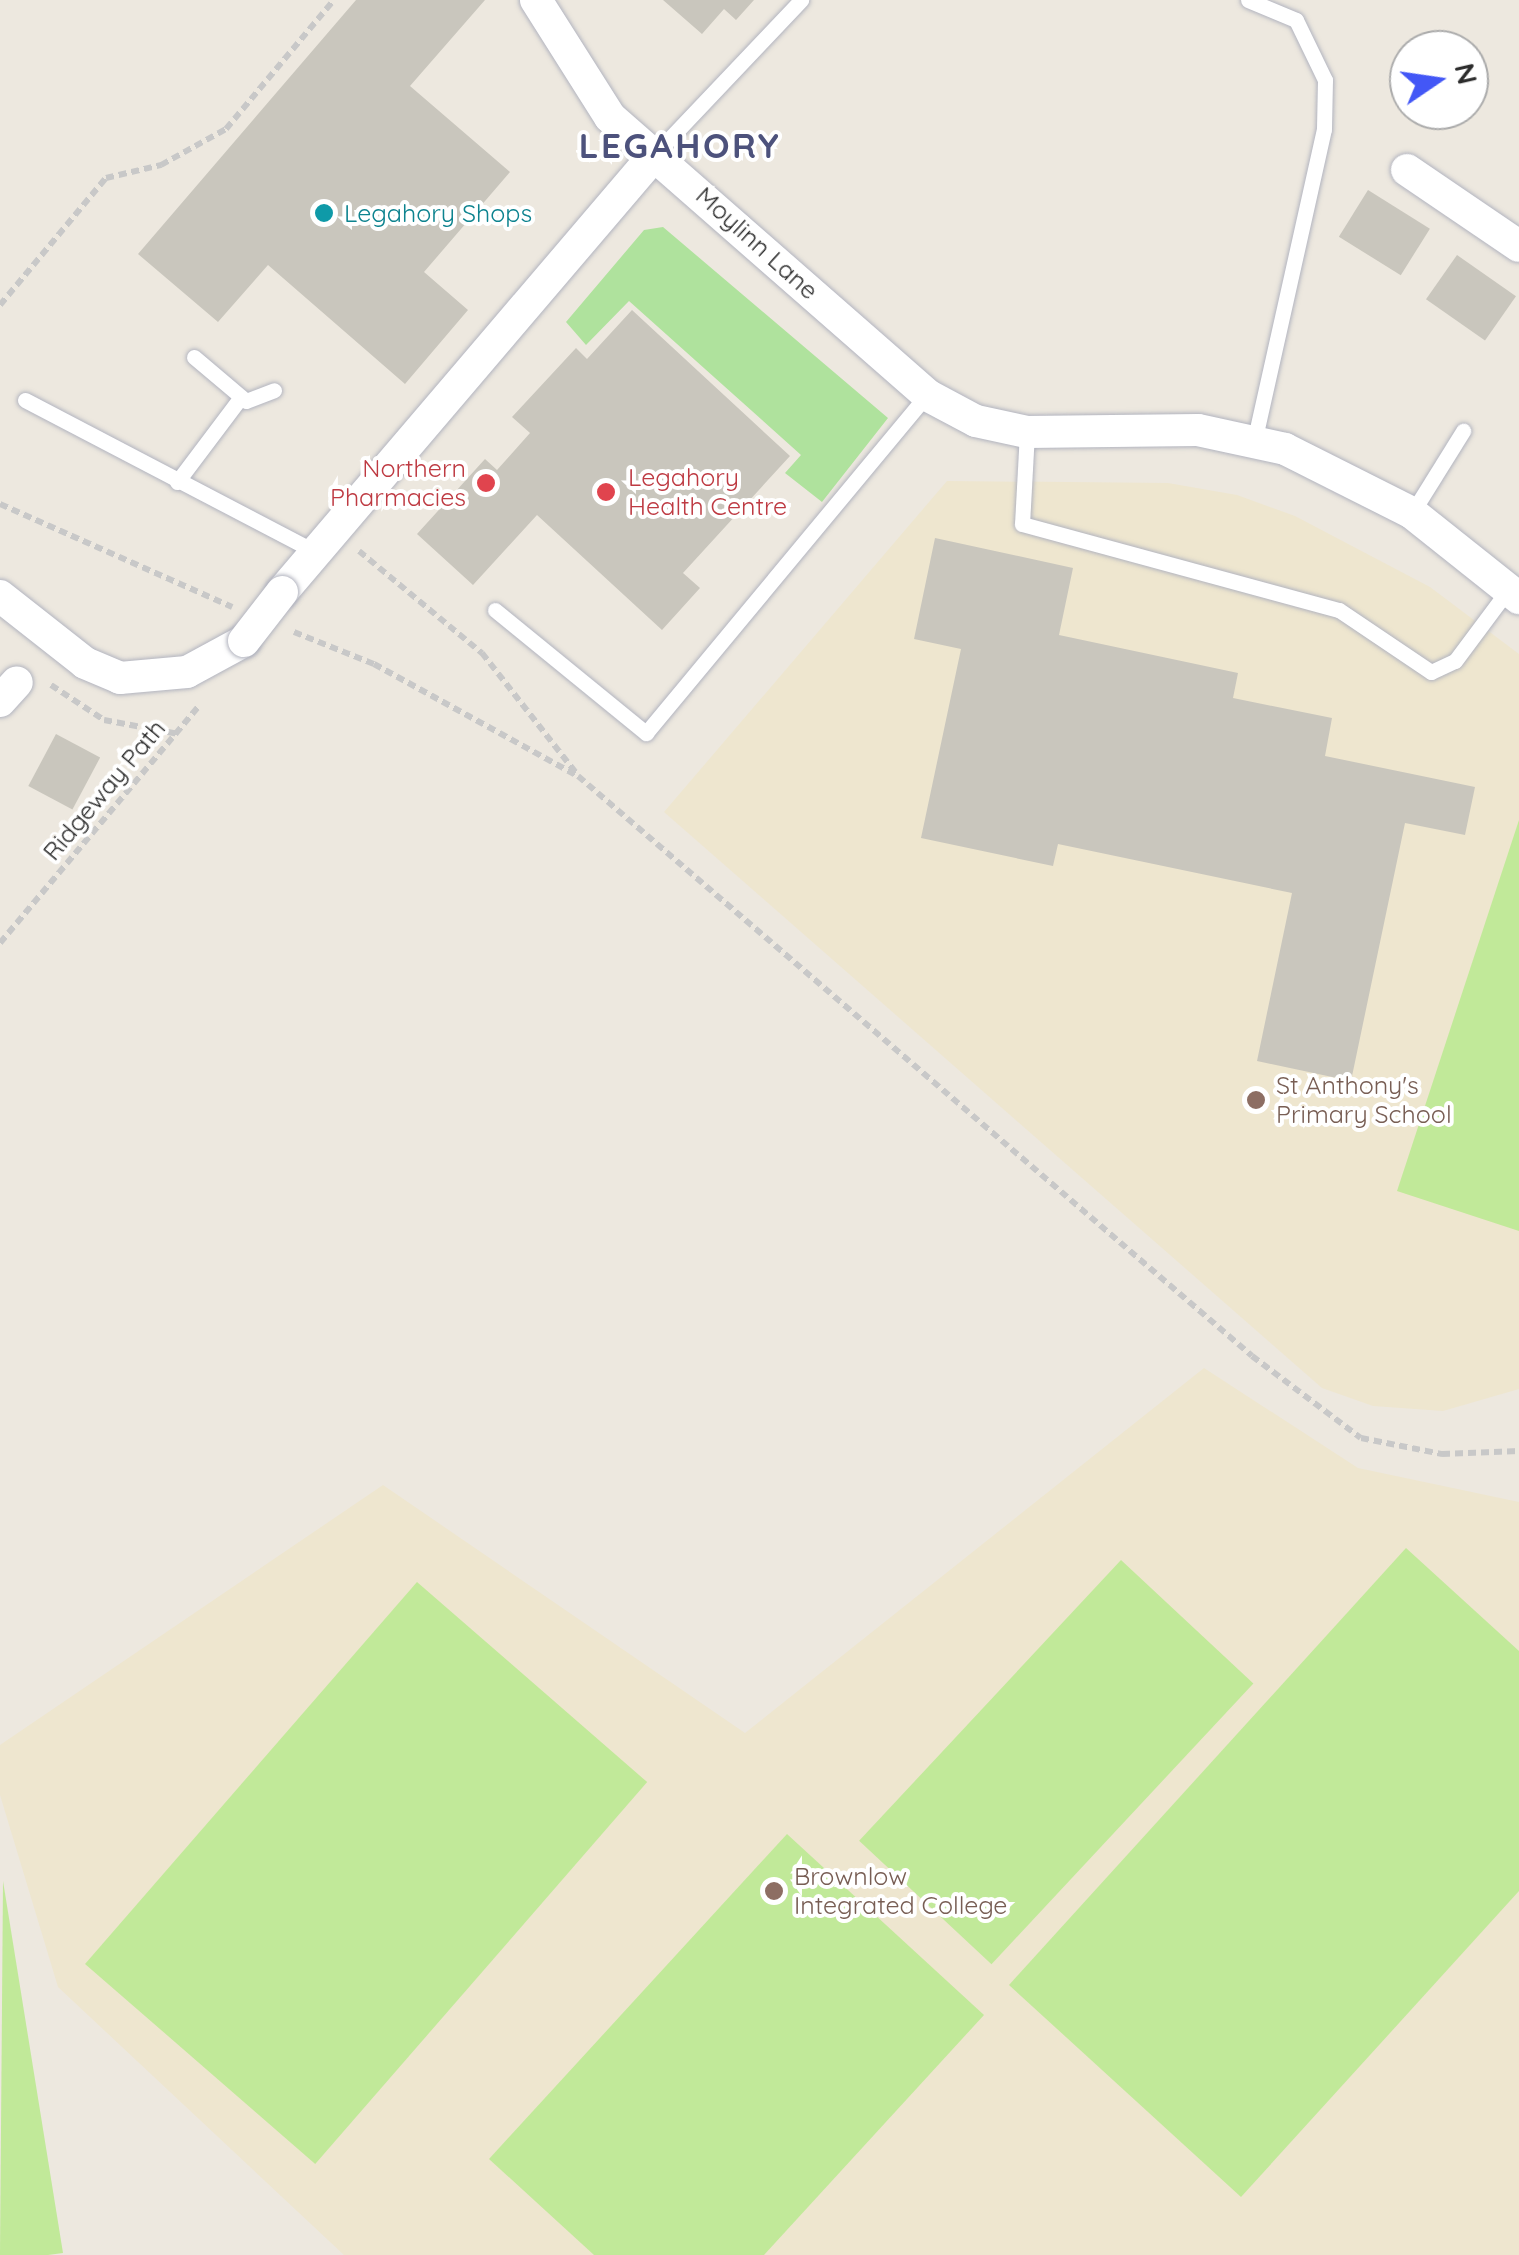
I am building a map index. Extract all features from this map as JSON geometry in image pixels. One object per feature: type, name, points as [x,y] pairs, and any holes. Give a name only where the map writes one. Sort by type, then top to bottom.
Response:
[{"type":"street","name":"Moylinn Lane","points":[[536,0],[610,116],[928,395],[976,421],[1027,432],[1198,430],[1254,442],[1331,470],[1412,513],[1514,594]]},
{"type":"street","points":[[0,596],[86,663],[120,678],[157,680],[240,637],[656,153]]},
{"type":"street","points":[[1407,170],[1519,246]]},
{"type":"lane","points":[[656,153],[802,0]]},
{"type":"lane","points":[[1248,0],[1296,20],[1325,80],[1324,129],[1254,442]]},
{"type":"lane","points":[[194,357],[241,397],[253,400],[274,390]]},
{"type":"lane","points":[[495,610],[646,733],[928,395]]},
{"type":"lane","points":[[178,482],[241,397]]},
{"type":"lane","points":[[25,400],[178,482],[321,539]]},
{"type":"lane","points":[[1412,513],[1463,431]]},
{"type":"lane","points":[[1027,432],[1022,524],[1338,610],[1432,672],[1455,661],[1514,594]]},
{"type":"path","points":[[0,305],[106,178],[161,165],[226,129],[334,0]]},
{"type":"path","points":[[0,504],[240,637]]},
{"type":"path","points":[[321,539],[482,653],[578,776],[1252,1356],[1361,1438],[1442,1454],[1519,1451]]},
{"type":"path","points":[[286,629],[374,664],[578,776]]},
{"type":"path","name":"Ridgeway Path","points":[[0,943],[178,734],[240,637]]},
{"type":"shaded area","name":"St Anthony's Primary School","points":[[947,481],[1168,483],[1237,495],[1295,516],[1430,587],[1519,654],[1519,1389],[1443,1411],[1373,1406],[1322,1388],[664,812]]},
{"type":"shaded area","name":"Brownlow Integrated College","points":[[1204,1368],[1358,1468],[1519,1502],[1519,2255],[344,2255],[58,1987],[0,1795],[0,1745],[383,1485],[745,1733]]},
{"type":"green space","points":[[663,227],[888,418],[822,502],[785,473],[801,455],[629,301],[586,345],[566,322],[644,230]]},
{"type":"green space","points":[[1519,820],[1519,1231],[1397,1191]]},
{"type":"green space","points":[[1406,1548],[1519,1651],[1519,1891],[1241,2197],[1009,1985]]},
{"type":"green space","points":[[1121,1560],[1253,1683],[991,1964],[859,1841]]},
{"type":"green space","points":[[417,1582],[647,1782],[315,2164],[85,1964]]},
{"type":"green space","points":[[787,1834],[984,2015],[764,2255],[594,2255],[489,2159]]},
{"type":"green space","points":[[3,1881],[63,2253],[0,2255]]},
{"type":"building","name":"Legahory Shops","points":[[356,0],[485,0],[410,86],[510,172],[424,272],[468,310],[405,384],[268,265],[218,322],[138,254]]},
{"type":"building","points":[[663,0],[754,0],[736,20],[724,9],[702,34]]},
{"type":"building","points":[[1368,190],[1430,229],[1401,275],[1339,237]]},
{"type":"building","points":[[1457,255],[1516,296],[1485,341],[1426,299]]},
{"type":"building","name":"Legahory Health Centre","points":[[632,310],[790,456],[683,573],[700,588],[662,630],[537,515],[473,585],[417,534],[485,459],[497,470],[530,433],[512,417],[576,348],[587,359]]},
{"type":"building","points":[[935,538],[1073,568],[1059,635],[1238,673],[1233,698],[1332,718],[1325,756],[1475,787],[1465,835],[1405,823],[1351,1081],[1257,1061],[1292,893],[1058,844],[1053,866],[921,838],[961,649],[914,639]]},
{"type":"building","points":[[56,734],[100,757],[72,810],[28,786]]},
{"type":"place","name":"Legahory Shops","points":[[324,213]]},
{"type":"place","name":"Northern Pharmacies","points":[[486,483]]},
{"type":"place","name":"Legahory Health Centre","points":[[606,492]]},
{"type":"place","name":"St Anthony's Primary School","points":[[1256,1100]]},
{"type":"place","name":"Brownlow Integrated College","points":[[774,1891]]},
{"type":"district","name":"LEGAHORY","points":[[680,145]]}]
